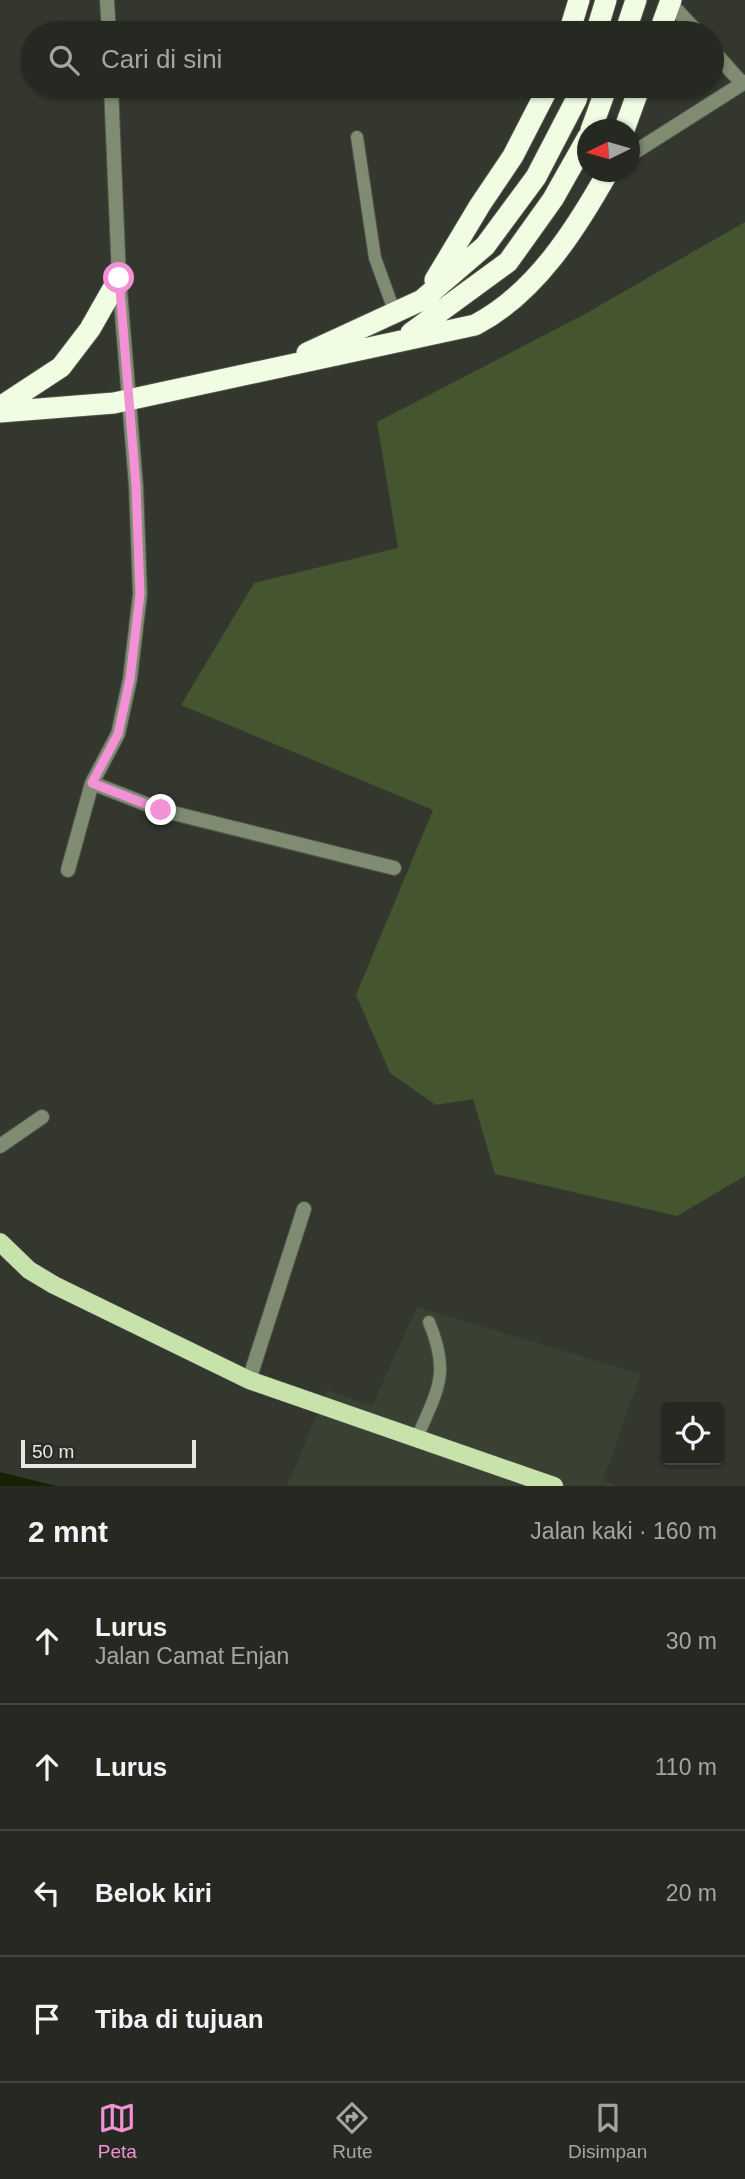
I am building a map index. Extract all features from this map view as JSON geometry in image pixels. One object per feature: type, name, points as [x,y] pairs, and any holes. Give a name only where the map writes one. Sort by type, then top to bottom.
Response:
[{"type":"highway","points":[[573,21],[579,0]]},
{"type":"highway","points":[[600,21],[606,0]]},
{"type":"highway","points":[[629,21],[636,0]]},
{"type":"highway","points":[[663,21],[670,1]]},
{"type":"highway","points":[[422,300],[513,156],[543,98]]},
{"type":"highway","points":[[278,367],[422,300],[485,246],[536,177],[577,98]]},
{"type":"highway","points":[[596,119],[603,98]]},
{"type":"highway","points":[[628,119],[636,98]]},
{"type":"highway","points":[[394,342],[439,315],[508,262],[553,199],[577,155]]},
{"type":"highway","points":[[0,409],[114,403],[475,326],[502,312],[556,250],[589,206],[602,182]]},
{"type":"highway","points":[[0,409],[61,367],[90,329],[119,278]]},
{"type":"main road","points":[[0,1242],[29,1270],[249,1380],[554,1486]]},
{"type":"street","points":[[107,0],[108,21]]},
{"type":"street","points":[[670,1],[688,21]]},
{"type":"street","points":[[724,63],[743,83],[724,95]]},
{"type":"street","points":[[68,870],[92,783],[118,734],[130,679],[140,594],[130,398],[119,278],[112,98]]},
{"type":"street","points":[[640,148],[719,98]]},
{"type":"street","points":[[92,783],[161,810],[394,868]]},
{"type":"street","points":[[0,1146],[42,1117]]},
{"type":"street","points":[[249,1380],[304,1209]]},
{"type":"lane","points":[[357,137],[375,258],[395,313]]},
{"type":"lane","points":[[416,1438],[442,1379],[440,1349],[429,1322]]},
{"type":"shaded area","points":[[745,222],[745,1176],[677,1216],[495,1174],[473,1099],[436,1105],[390,1073],[356,995],[433,810],[181,705],[254,583],[398,548],[377,422],[583,315]]},
{"type":"shaded area","points":[[417,1307],[641,1374],[603,1480],[617,1486],[287,1486],[327,1390],[372,1406]]},
{"type":"shaded area","points":[[0,1472],[56,1486],[0,1486]]},
{"type":"route","points":[[119,278],[136,486],[140,594],[130,679],[118,734],[92,783],[161,810]]}]
